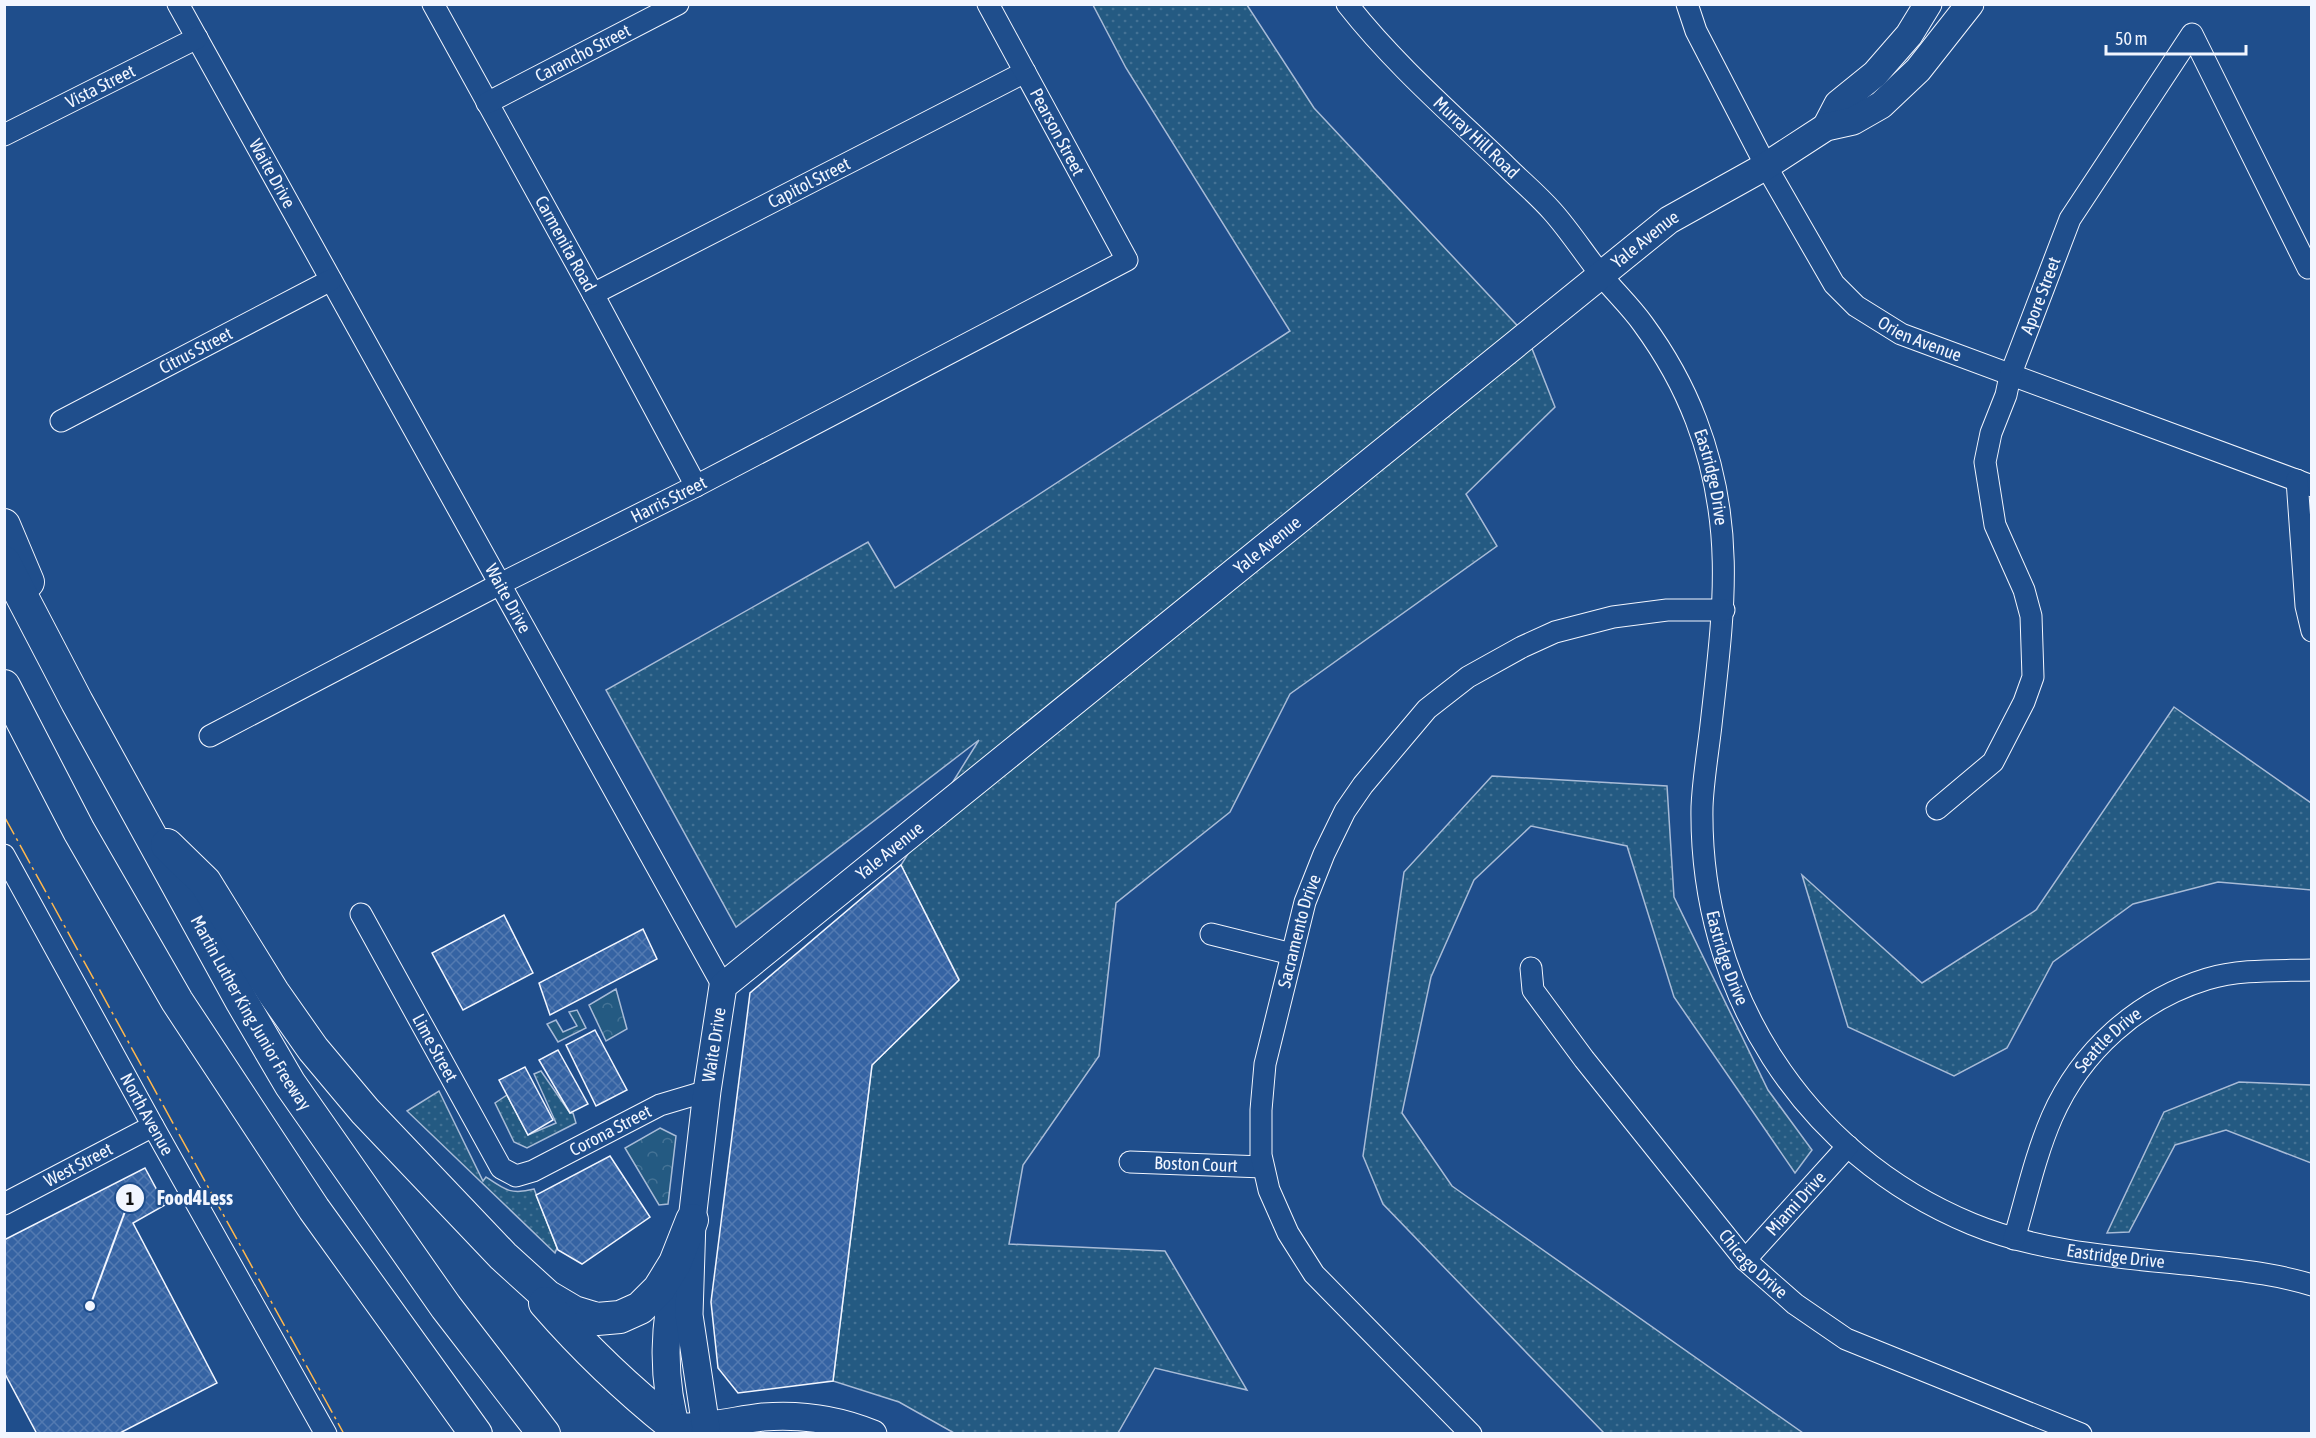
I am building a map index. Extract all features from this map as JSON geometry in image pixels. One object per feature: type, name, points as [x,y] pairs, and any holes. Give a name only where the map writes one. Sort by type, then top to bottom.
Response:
[{"type":"highway","points":[[4,525],[77,702]]},
{"type":"highway","name":"Martin Luther King Junior Freeway","points":[[4,562],[77,702],[242,1002],[290,1084],[446,1307],[544,1434]]},
{"type":"highway","points":[[4,686],[79,831],[177,1001],[314,1209],[476,1434]]},
{"type":"highway","points":[[4,711],[34,743]]},
{"type":"highway","points":[[146,825],[205,882],[273,992],[313,1048],[365,1111],[602,1366],[692,1430]]},
{"type":"highway","points":[[502,1256],[547,1296],[574,1312],[597,1319],[620,1317],[640,1308],[659,1289],[675,1263],[692,1220]]},
{"type":"main road","name":"Yale Avenue","points":[[1826,126],[1838,104],[1875,74],[1909,35],[1928,4]]},
{"type":"main road","name":"Yale Avenue","points":[[723,986],[1669,220],[1766,166],[1826,126],[1853,121],[1881,105],[1918,70],[1970,4]]},
{"type":"main road","name":"Waite Drive","points":[[692,1430],[689,1315],[692,1220],[707,1090],[723,986]]},
{"type":"main road","points":[[692,1430],[761,1417],[798,1416],[831,1419],[873,1434]]},
{"type":"street","name":"Waite Drive","points":[[178,4],[723,986]]},
{"type":"street","name":"Carmenita Road","points":[[433,4],[696,486]]},
{"type":"street","name":"Carancho Street","points":[[487,103],[678,4]]},
{"type":"street","name":"Pearson Street","points":[[988,4],[1126,260]]},
{"type":"street","name":"Murray Hill Road","points":[[1347,4],[1373,37],[1553,211],[1601,275]]},
{"type":"street","name":"Orien Avenue","points":[[1687,4],[1696,31],[1766,166],[1834,284],[1856,306],[1901,334],[2250,465],[2304,483]]},
{"type":"street","name":"Apore Street","points":[[1937,809],[1993,762],[2024,702],[2032,677],[2031,616],[2024,590],[1995,525],[1985,462],[2010,376],[2070,219],[2192,34],[2308,268]]},
{"type":"street","name":"Vista Street","points":[[4,135],[197,38]]},
{"type":"street","name":"Capitol Street","points":[[593,294],[1025,72]]},
{"type":"street","name":"Harris Street","points":[[210,736],[500,584],[696,486],[1126,260]]},
{"type":"street","name":"Eastridge Drive","points":[[1601,275],[1643,323],[1676,375],[1696,421],[1719,502],[1725,560],[1724,610],[1702,805],[1705,868],[1715,928],[1734,988],[1762,1043],[1803,1099],[1848,1146],[1906,1190],[1969,1223],[2014,1239],[2087,1252],[2257,1273],[2312,1285]]},
{"type":"street","name":"Citrus Street","points":[[61,421],[331,280]]},
{"type":"street","points":[[2304,483],[2306,606],[2312,631]]},
{"type":"street","name":"Sacramento Drive","points":[[1471,1434],[1314,1274],[1296,1247],[1269,1190],[1261,1155],[1261,1110],[1265,1064],[1305,902],[1324,854],[1345,811],[1385,757],[1427,709],[1468,677],[1522,647],[1555,632],[1613,617],[1667,610],[1724,610]]},
{"type":"street","name":"North Avenue","points":[[4,855],[326,1434]]},
{"type":"street","name":"Lime Street","points":[[361,914],[501,1168],[516,1176]]},
{"type":"street","points":[[1211,934],[1292,954]]},
{"type":"street","name":"Chicago Drive","points":[[1531,968],[1533,990],[1584,1059],[1745,1260],[1795,1304],[1846,1339],[2081,1434]]},
{"type":"street","name":"Seattle Drive","points":[[2014,1239],[2053,1115],[2076,1073],[2107,1037],[2164,996],[2208,979],[2246,972],[2312,970]]},
{"type":"street","name":"Corona Street","points":[[516,1176],[533,1171],[660,1105],[707,1090]]},
{"type":"street","name":"West Street","points":[[4,1204],[153,1126]]},
{"type":"street","name":"Miami Drive","points":[[1745,1260],[1848,1146]]},
{"type":"street","name":"Boston Court","points":[[1130,1162],[1263,1167]]},
{"type":"green space","points":[[1093,5],[1247,5],[1314,108],[1527,336],[1555,407],[1466,494],[1497,546],[1290,694],[1230,812],[1116,903],[1099,1056],[1023,1165],[1009,1244],[1165,1251],[1247,1390],[1155,1368],[1118,1433],[954,1433],[899,1402],[833,1381],[872,1065],[959,979],[901,865],[979,740],[736,927],[606,690],[868,542],[895,588],[1290,331],[1126,68]]},
{"type":"green space","points":[[2174,707],[2311,803],[2311,890],[2218,882],[2133,904],[2053,962],[2007,1048],[1954,1076],[1848,1027],[1802,875],[1922,983],[2036,910]]},
{"type":"green space","points":[[1492,776],[1667,786],[1674,897],[1768,1090],[1812,1150],[1795,1173],[1674,997],[1627,846],[1531,826],[1474,880],[1431,977],[1402,1113],[1452,1186],[1803,1433],[1604,1433],[1383,1204],[1363,1156],[1404,872]]},
{"type":"green space","points":[[616,989],[627,1029],[606,1041],[589,1005]]},
{"type":"green space","points":[[577,1010],[586,1028],[558,1042],[547,1024],[556,1020],[563,1032],[577,1026],[569,1012]]},
{"type":"green space","points":[[541,1071],[570,1113],[573,1113],[576,1123],[527,1148],[514,1142],[495,1103],[507,1095],[528,1135],[556,1123],[534,1074]]},
{"type":"green space","points":[[2239,1082],[2311,1085],[2311,1163],[2226,1130],[2175,1145],[2129,1232],[2107,1233],[2164,1112]]},
{"type":"green space","points":[[439,1091],[483,1181],[486,1177],[503,1188],[514,1191],[534,1189],[557,1248],[555,1253],[407,1111]]},
{"type":"green space","points":[[660,1128],[676,1136],[668,1204],[659,1205],[625,1148]]},
{"type":"building","points":[[901,865],[959,980],[872,1065],[833,1381],[738,1393],[718,1368],[711,1302],[750,993]]},
{"type":"building","points":[[504,915],[533,973],[463,1010],[432,953]]},
{"type":"building","points":[[643,929],[657,959],[550,1015],[539,983]]},
{"type":"building","points":[[595,1030],[627,1090],[596,1106],[566,1045]]},
{"type":"building","points":[[558,1050],[588,1104],[570,1113],[539,1060]]},
{"type":"building","points":[[525,1067],[553,1120],[528,1135],[499,1080]]},
{"type":"building","points":[[610,1156],[650,1217],[582,1264],[558,1250],[536,1195]]},
{"type":"building","points":[[145,1168],[165,1205],[133,1223],[217,1383],[118,1434],[37,1434],[4,1372],[4,1240]]},
{"type":"power","points":[[4,816],[344,1434]]},
{"type":"place","name":"Food4Less","points":[[90,1306]]}]
